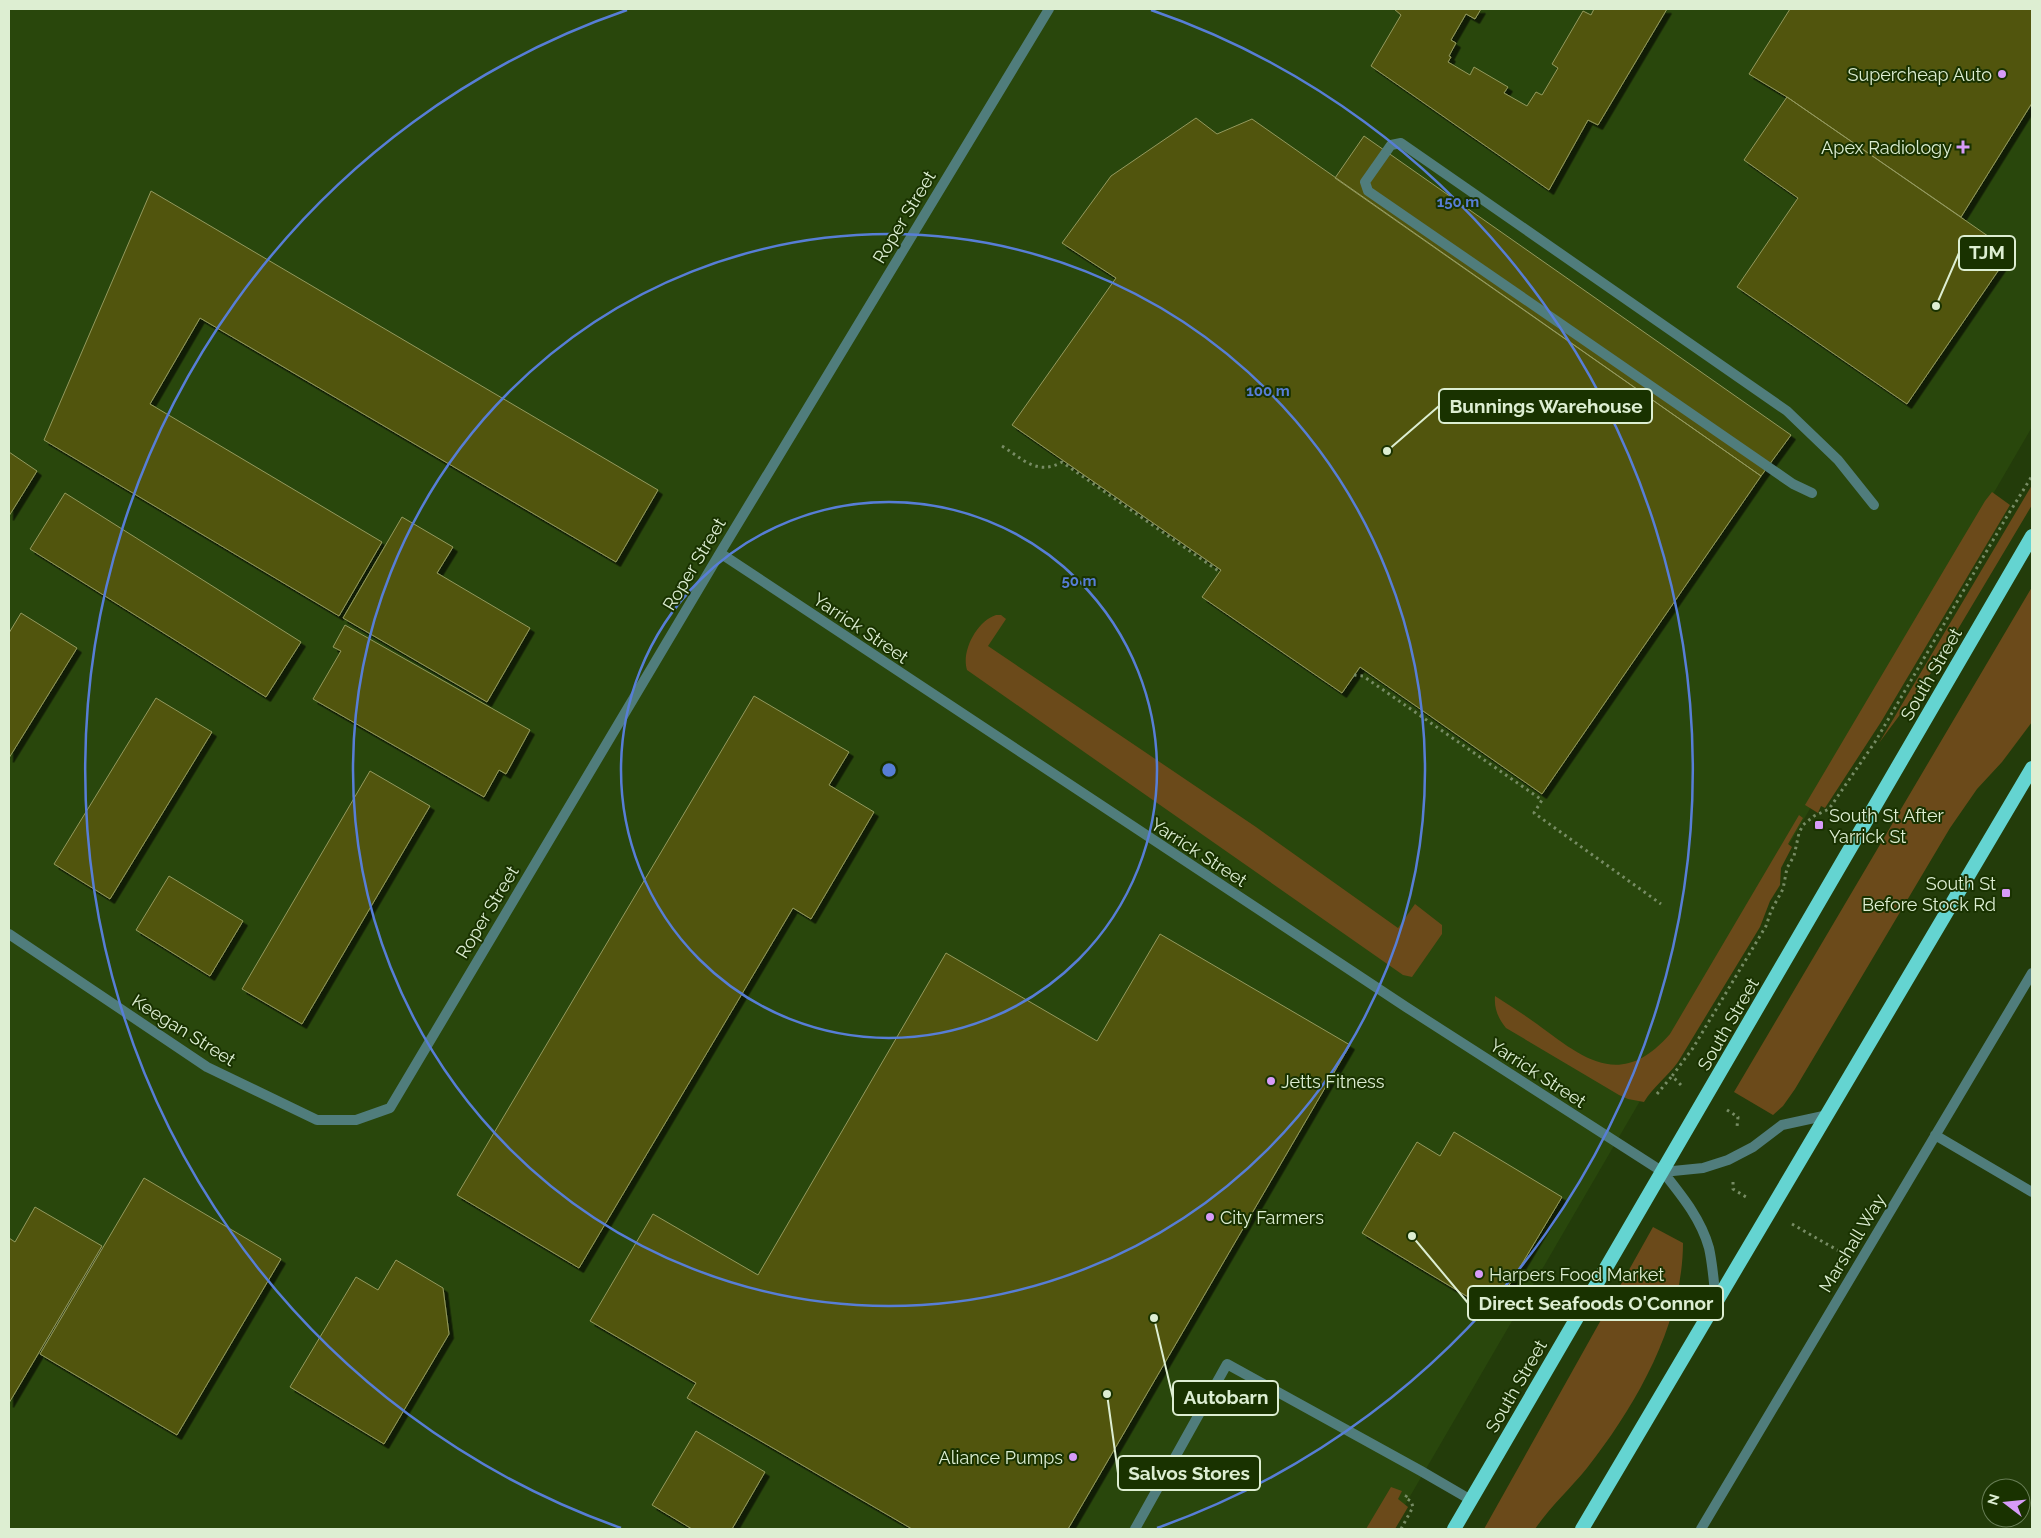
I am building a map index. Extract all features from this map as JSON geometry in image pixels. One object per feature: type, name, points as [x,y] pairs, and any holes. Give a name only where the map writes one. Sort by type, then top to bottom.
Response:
[{"type":"highway","name":"South Street","points":[[1454,1529],[2032,536]]},
{"type":"highway","points":[[1582,1529],[2032,768]]},
{"type":"street","name":"Roper Street","points":[[356,1120],[390,1108],[720,553],[1049,9]]},
{"type":"street","points":[[1812,493],[1793,484],[1368,191],[1365,182],[1391,145],[1400,143],[1787,411],[1838,460],[1874,505]]},
{"type":"street","name":"Yarrick Street","points":[[720,553],[1406,1007],[1663,1172],[1689,1205],[1709,1248],[1716,1302]]},
{"type":"street","name":"Keegan Street","points":[[9,934],[207,1068],[317,1120],[356,1120]]},
{"type":"street","name":"Marshall Way","points":[[1701,1529],[2032,973]]},
{"type":"street","points":[[1663,1172],[1703,1168],[1728,1160],[1753,1147],[1782,1125],[1828,1115]]},
{"type":"street","points":[[1935,1135],[2032,1192]]},
{"type":"street","points":[[1135,1529],[1227,1364],[1471,1500]]},
{"type":"path","points":[[1002,446],[1037,468],[1052,467],[1062,462],[1220,572]]},
{"type":"path","points":[[1657,1094],[1693,1048],[1766,926],[1771,911],[1783,889],[1787,868],[1794,856],[1799,833],[1803,825],[1814,816],[1829,809],[1875,742],[2032,476]]},
{"type":"path","points":[[1354,675],[1363,676],[1542,800],[1534,813],[1661,904]]},
{"type":"path","points":[[1672,1076],[1682,1085]]},
{"type":"path","points":[[1725,1110],[1738,1117],[1737,1131]]},
{"type":"path","points":[[1733,1179],[1733,1189],[1746,1197]]},
{"type":"path","points":[[1791,1224],[1859,1262]]},
{"type":"path","points":[[1401,1529],[1413,1507],[1411,1501],[1405,1498],[1407,1495]]},
{"type":"shaded area","points":[[9,9],[2032,9],[2032,427],[1391,1529],[9,1529]]},
{"type":"shaded area","points":[[2032,485],[2032,505],[1936,666],[1879,743]]},
{"type":"shaded area","points":[[1992,492],[2010,505],[1881,722],[1825,808],[1821,806],[1818,813],[1805,805]]},
{"type":"shaded area","points":[[2032,587],[2032,722],[2002,762],[1977,789],[1950,828],[1795,1089],[1783,1106],[1773,1115],[1734,1092]]},
{"type":"shaded area","points":[[996,615],[1001,615],[1006,619],[988,646],[1256,827],[1398,928],[1415,904],[1442,925],[1442,934],[1412,977],[1403,975],[967,670],[966,654],[972,638],[983,623]]},
{"type":"shaded area","points":[[1799,815],[1803,818],[1788,844],[1792,847],[1781,868],[1780,885],[1770,901],[1760,927],[1678,1062],[1644,1102],[1619,1095],[1506,1028],[1503,1024],[1496,1009],[1495,996],[1571,1048],[1603,1063],[1619,1065],[1635,1061],[1652,1051],[1670,1034]]},
{"type":"shaded area","points":[[1653,1227],[1683,1243],[1681,1273],[1666,1333],[1639,1391],[1623,1418],[1587,1468],[1535,1529],[1484,1529]]},
{"type":"shaded area","points":[[1391,1487],[1402,1491],[1398,1499],[1408,1507],[1395,1529],[1366,1529]]},
{"type":"building","points":[[1394,9],[1481,9],[1475,19],[1466,14],[1451,40],[1456,43],[1448,62],[1470,75],[1474,67],[1508,87],[1504,93],[1527,106],[1536,92],[1542,95],[1558,68],[1552,64],[1583,11],[1591,15],[1594,9],[1667,9],[1598,125],[1588,120],[1549,190],[1371,66],[1401,15]]},
{"type":"building","points":[[1790,9],[2032,9],[2032,103],[1961,217],[1787,97],[1749,74]]},
{"type":"building","points":[[1787,97],[2011,252],[1907,404],[1737,287],[1798,198],[1744,160]]},
{"type":"building","points":[[1196,118],[1217,134],[1252,119],[1761,476],[1542,794],[1360,667],[1342,693],[1202,597],[1221,570],[1012,425],[1116,278],[1062,243],[1111,176]]},
{"type":"building","points":[[1364,136],[1791,435],[1761,476],[1335,178]]},
{"type":"building","points":[[151,191],[658,490],[616,562],[200,318],[150,404],[382,542],[339,616],[44,440]]},
{"type":"building","points":[[9,452],[37,471],[9,516]]},
{"type":"building","points":[[65,493],[301,642],[266,697],[30,549]]},
{"type":"building","points":[[402,517],[453,547],[437,573],[530,628],[487,702],[343,618]]},
{"type":"building","points":[[21,613],[77,648],[9,758],[9,633]]},
{"type":"building","points":[[345,625],[530,730],[506,774],[499,770],[484,797],[313,699],[341,651],[333,647]]},
{"type":"building","points":[[754,696],[849,752],[829,785],[874,812],[811,919],[793,908],[579,1268],[457,1195]]},
{"type":"building","points":[[156,698],[212,732],[110,899],[54,864]]},
{"type":"building","points":[[370,771],[430,806],[302,1024],[242,989]]},
{"type":"building","points":[[169,876],[243,921],[210,976],[136,930]]},
{"type":"building","points":[[1160,934],[1350,1045],[1068,1529],[912,1529],[687,1398],[696,1383],[590,1321],[653,1214],[758,1275],[946,953],[1097,1041]]},
{"type":"building","points":[[1454,1132],[1562,1197],[1493,1312],[1362,1233],[1417,1142],[1440,1156]]},
{"type":"building","points":[[144,1178],[281,1259],[177,1435],[40,1354]]},
{"type":"building","points":[[35,1207],[102,1246],[9,1403],[9,1238],[15,1242]]},
{"type":"building","points":[[396,1260],[443,1288],[449,1334],[384,1444],[290,1387],[356,1277],[378,1290]]},
{"type":"building","points":[[696,1431],[765,1472],[732,1529],[692,1529],[652,1505]]},
{"type":"place","name":"Supercheap Auto","points":[[2002,74]]},
{"type":"place","name":"Apex Radiology","points":[[1963,147]]},
{"type":"place","name":"TJM","points":[[1936,306]]},
{"type":"place","name":"Bunnings Warehouse","points":[[1387,451]]},
{"type":"place","name":"South St After Yarrick St","points":[[1819,825]]},
{"type":"place","name":"South St Before Stock Rd","points":[[2006,893]]},
{"type":"place","name":"Jetts Fitness","points":[[1271,1081]]},
{"type":"place","name":"City Farmers","points":[[1210,1217]]},
{"type":"place","name":"Direct Seafoods O'Connor","points":[[1412,1236]]},
{"type":"place","name":"Harpers Food Market","points":[[1479,1274]]},
{"type":"place","name":"Autobarn","points":[[1154,1318]]},
{"type":"place","name":"Salvos Stores","points":[[1107,1394]]},
{"type":"place","name":"Aliance Pumps","points":[[1073,1457]]}]
